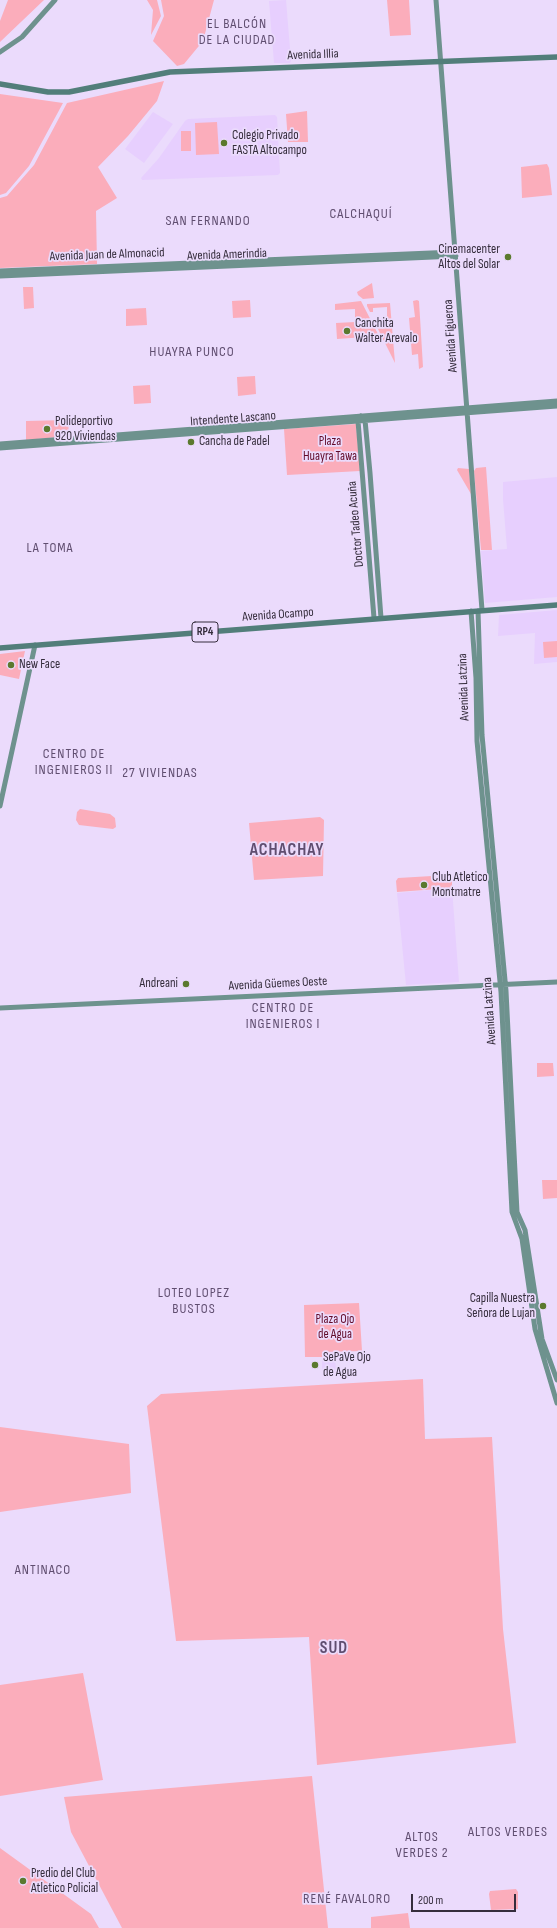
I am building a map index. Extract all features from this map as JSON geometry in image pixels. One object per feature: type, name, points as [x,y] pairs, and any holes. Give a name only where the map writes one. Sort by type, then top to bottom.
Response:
[{"type":"main road","name":"Avenida Illia","points":[[0,84],[48,92],[69,92],[170,72],[557,57]]},
{"type":"main road","name":"Avenida Ocampo","points":[[0,648],[557,605]]},
{"type":"street","points":[[0,52],[22,37],[55,0]]},
{"type":"street","name":"Avenida Figueroa","points":[[436,0],[456,254],[480,610]]},
{"type":"street","name":"Avenida Juan de Almonacid","points":[[0,271],[456,254]]},
{"type":"street","name":"Avenida Amerindia","points":[[0,276],[456,254]]},
{"type":"street","points":[[466,411],[557,402]]},
{"type":"street","points":[[466,411],[557,406]]},
{"type":"street","name":"Intendente Lascano","points":[[0,448],[466,411]]},
{"type":"street","name":"Intendente Lascano","points":[[0,444],[361,419]]},
{"type":"street","name":"Doctor Tadeo Acuña","points":[[361,419],[381,618]]},
{"type":"street","name":"Doctor Tadeo Acuña","points":[[361,419],[374,618]]},
{"type":"street","name":"Avenida Latzina","points":[[480,610],[482,735],[503,984],[517,1212],[525,1230],[542,1339],[557,1380]]},
{"type":"street","name":"Avenida Latzina","points":[[471,611],[477,741],[503,984],[512,1212],[522,1239],[535,1329],[557,1403]]},
{"type":"street","points":[[0,806],[35,645]]},
{"type":"street","name":"Avenida Güemes Oeste","points":[[0,1008],[557,982]]},
{"type":"shaded area","points":[[286,0],[291,61],[290,63],[274,63],[269,1]]},
{"type":"shaded area","points":[[153,112],[173,124],[144,163],[125,149]]},
{"type":"shaded area","name":"Colegio Privado FASTA Altocampo","points":[[275,115],[277,117],[280,173],[278,175],[142,180],[141,178],[159,158],[185,121],[188,119]]},
{"type":"shaded area","points":[[557,477],[557,597],[485,603],[481,551],[507,549],[503,482]]},
{"type":"shaded area","points":[[557,610],[557,662],[534,664],[535,633],[498,636],[499,615]]},
{"type":"shaded area","points":[[452,888],[459,982],[406,985],[397,893]]},
{"type":"shaded area","points":[[335,1351],[336,1374],[322,1374],[322,1352]]},
{"type":"green space","points":[[8,0],[44,0],[0,42],[0,21]]},
{"type":"green space","points":[[147,0],[157,0],[161,16],[151,35],[153,10]]},
{"type":"green space","points":[[161,0],[214,0],[203,41],[184,64],[177,66],[153,41],[164,16]]},
{"type":"green space","points":[[387,0],[409,0],[411,35],[390,36]]},
{"type":"green space","points":[[164,81],[157,101],[128,136],[98,167],[117,198],[96,211],[97,264],[0,268],[0,198],[7,196],[34,165],[67,103]]},
{"type":"green space","points":[[0,94],[63,103],[29,166],[6,193],[0,195]]},
{"type":"green space","points":[[307,111],[308,142],[288,142],[286,114]]},
{"type":"green space","points":[[217,122],[219,154],[196,155],[195,123]]},
{"type":"green space","points":[[181,131],[191,131],[191,151],[181,151]]},
{"type":"green space","points":[[547,164],[549,168],[552,195],[522,198],[521,167]]},
{"type":"green space","points":[[372,283],[374,298],[363,299],[358,295],[357,292]]},
{"type":"green space","points":[[23,287],[33,287],[34,308],[24,309]]},
{"type":"green space","points":[[250,300],[251,317],[233,318],[232,301]]},
{"type":"green space","points":[[361,301],[379,336],[337,339],[336,323],[355,322],[355,309],[335,310],[335,304]]},
{"type":"green space","points":[[413,301],[419,301],[423,367],[419,369],[418,354],[412,355],[409,318],[415,317]]},
{"type":"green space","points":[[390,303],[395,363],[374,321],[387,320],[387,307],[373,308],[373,312],[370,312],[367,306],[367,304]]},
{"type":"green space","points":[[146,308],[147,325],[126,326],[126,309]]},
{"type":"green space","points":[[255,376],[256,394],[238,396],[237,377]]},
{"type":"green space","points":[[150,385],[151,403],[134,404],[133,386]]},
{"type":"green space","name":"Polideportivo 920 Viviendas","points":[[68,420],[69,436],[26,440],[26,421]]},
{"type":"green space","name":"Plaza Huayra Tawa","points":[[356,424],[360,471],[287,475],[284,429]]},
{"type":"green space","points":[[486,467],[492,550],[481,550],[474,471],[476,468]]},
{"type":"green space","points":[[458,468],[469,469],[471,494],[457,470]]},
{"type":"green space","points":[[557,641],[557,657],[544,658],[543,642]]},
{"type":"green space","name":"New Face","points":[[25,651],[19,679],[0,675],[0,654]]},
{"type":"green space","points":[[80,809],[110,814],[115,818],[116,827],[113,829],[79,825],[76,820],[77,812]]},
{"type":"green space","points":[[320,817],[324,820],[323,876],[254,880],[249,823]]},
{"type":"green space","name":"Club Atletico Montmatre","points":[[449,875],[452,877],[452,888],[397,892],[396,881],[398,878]]},
{"type":"green space","points":[[537,1063],[553,1063],[554,1076],[537,1077]]},
{"type":"green space","points":[[542,1180],[557,1180],[557,1198],[543,1199]]},
{"type":"green space","name":"Plaza Ojo de Agua","points":[[359,1303],[362,1351],[322,1352],[322,1357],[305,1357],[304,1305]]},
{"type":"green space","points":[[423,1379],[425,1439],[492,1437],[503,1629],[516,1743],[317,1765],[309,1637],[176,1641],[147,1406],[161,1394]]},
{"type":"green space","points":[[0,1427],[129,1444],[131,1493],[0,1512]]},
{"type":"green space","points":[[83,1673],[103,1780],[0,1796],[0,1685]]},
{"type":"green space","points":[[312,1776],[328,1928],[122,1928],[71,1832],[64,1797]]},
{"type":"green space","name":"Predio del Club Atletico Policial","points":[[0,1848],[91,1914],[99,1928],[0,1928]]},
{"type":"green space","points":[[516,1889],[518,1892],[518,1909],[491,1910],[490,1891]]},
{"type":"green space","points":[[408,1913],[410,1928],[371,1928],[371,1917]]},
{"type":"place","name":"Colegio Privado FASTA Altocampo","points":[[224,143]]},
{"type":"place","name":"Cinemacenter Altos del Solar","points":[[508,257]]},
{"type":"place","name":"Canchita Walter Arevalo","points":[[347,331]]},
{"type":"place","name":"Polideportivo 920 Viviendas","points":[[47,429]]},
{"type":"place","name":"Cancha de Padel","points":[[191,442]]},
{"type":"place","name":"New Face","points":[[11,665]]},
{"type":"place","name":"Club Atletico Montmatre","points":[[424,885]]},
{"type":"place","name":"Andreani","points":[[186,984]]},
{"type":"place","name":"Capilla Nuestra Señora de Lujan","points":[[543,1306]]},
{"type":"place","name":"SePaVe Ojo de Agua","points":[[315,1365]]},
{"type":"place","name":"Predio del Club Atletico Policial","points":[[23,1881]]},
{"type":"district","name":"EL BALCÓN DE LA CIUDAD","points":[[237,32]]},
{"type":"district","name":"CALCHAQUÍ","points":[[361,214]]},
{"type":"district","name":"SAN FERNANDO","points":[[208,221]]},
{"type":"district","name":"HUAYRA PUNCO","points":[[192,352]]},
{"type":"district","name":"LA TOMA","points":[[50,548]]},
{"type":"district","name":"CENTRO DE INGENIEROS II","points":[[74,762]]},
{"type":"district","name":"27 VIVIENDAS","points":[[160,773]]},
{"type":"district","name":"ACHACHAY","points":[[287,851]]},
{"type":"district","name":"CENTRO DE INGENIEROS I","points":[[283,1016]]},
{"type":"district","name":"LOTEO LOPEZ BUSTOS","points":[[194,1302]]},
{"type":"district","name":"ANTINACO","points":[[43,1570]]},
{"type":"district","name":"SUD","points":[[334,1649]]},
{"type":"district","name":"ALTOS VERDES","points":[[508,1832]]},
{"type":"district","name":"ALTOS VERDES 2","points":[[422,1846]]},
{"type":"district","name":"RENÉ FAVALORO","points":[[347,1899]]}]
